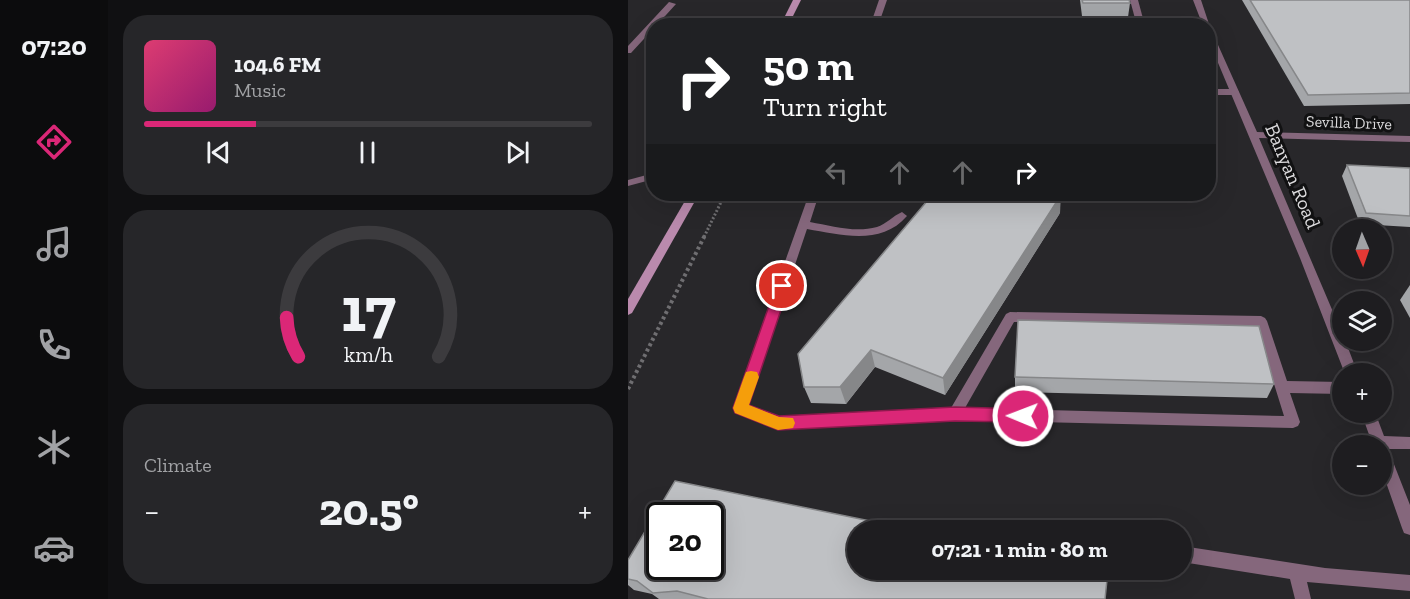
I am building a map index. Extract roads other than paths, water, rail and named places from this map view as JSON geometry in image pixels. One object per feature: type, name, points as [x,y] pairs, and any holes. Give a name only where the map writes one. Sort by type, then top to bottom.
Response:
[{"type":"main road","points":[[788,18],[797,0]]},
{"type":"main road","points":[[628,310],[690,201]]},
{"type":"street","points":[[877,18],[883,0]]},
{"type":"street","points":[[1134,0],[1139,18]]},
{"type":"street","name":"Banyan Road","points":[[1197,0],[1204,18]]},
{"type":"street","points":[[659,18],[672,4]]},
{"type":"street","points":[[628,51],[646,32]]},
{"type":"street","name":"Banyan Road","points":[[1216,46],[1306,258],[1348,363]]},
{"type":"street","points":[[1216,92],[1235,92]]},
{"type":"street","name":"Sevilla Drive","points":[[1252,135],[1410,139]]},
{"type":"street","points":[[628,183],[646,178]]},
{"type":"street","points":[[812,201],[740,408],[778,423],[955,414],[1293,422],[1261,321],[1010,317],[955,414]]},
{"type":"street","points":[[804,225],[856,234],[882,230],[902,216]]},
{"type":"street","points":[[1282,387],[1332,388]]},
{"type":"street","points":[[1392,442],[1410,443]]},
{"type":"street","points":[[1392,476],[1410,528]]},
{"type":"street","points":[[1192,556],[1297,572],[1410,583]]},
{"type":"street","points":[[1297,572],[1303,599]]}]
